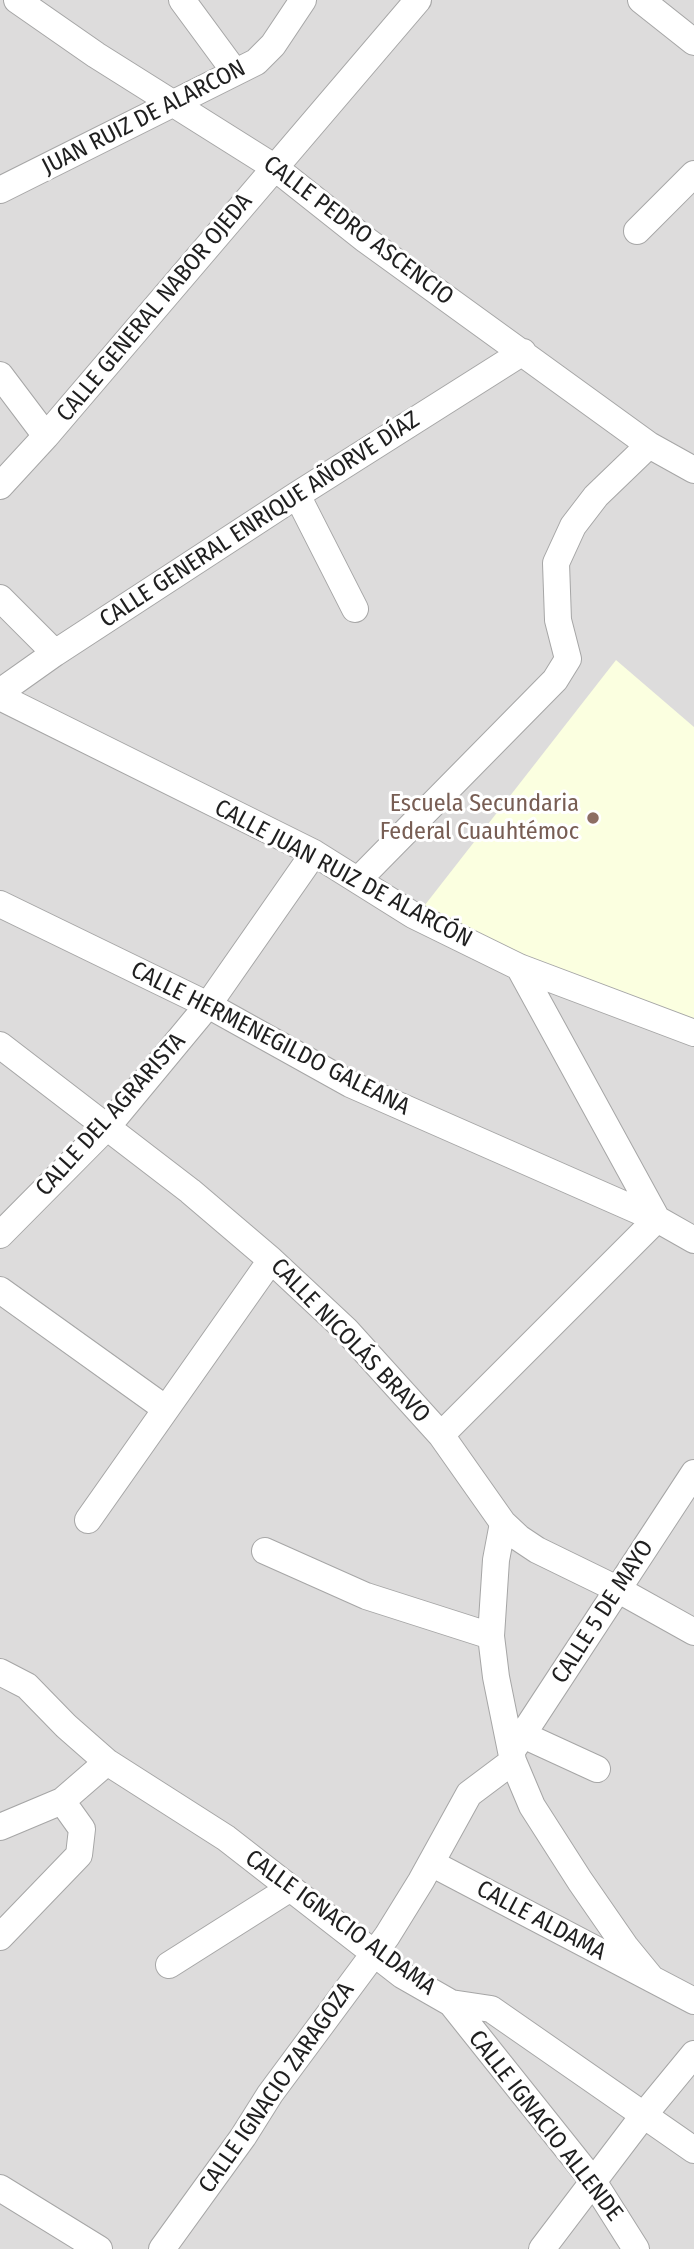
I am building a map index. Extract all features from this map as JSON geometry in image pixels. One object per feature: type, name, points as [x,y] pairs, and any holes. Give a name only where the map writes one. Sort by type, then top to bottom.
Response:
[{"type":"street","name":"CALLE PEDRO ASCENCIO","points":[[17,0],[96,55],[274,167],[366,240],[649,445],[694,470]]},
{"type":"street","points":[[182,0],[235,72]]},
{"type":"street","name":"JUAN RUIZ DE ALARCON","points":[[0,190],[256,62],[273,45],[303,0]]},
{"type":"street","name":"CALLE GENERAL NABOR OJEDA","points":[[0,486],[46,436],[418,0]]},
{"type":"street","points":[[641,0],[694,42]]},
{"type":"street","points":[[637,231],[694,174]]},
{"type":"street","name":"CALLE GENERAL ENRIQUE AÑORVE DÍAZ","points":[[0,692],[297,495],[523,352]]},
{"type":"street","points":[[0,375],[46,436]]},
{"type":"street","points":[[359,879],[555,680],[568,659],[558,620],[556,563],[573,526],[597,496],[649,445]]},
{"type":"street","points":[[297,495],[355,609]]},
{"type":"street","points":[[0,598],[55,653]]},
{"type":"street","name":"CALLE JUAN RUIZ DE ALARCÓN","points":[[0,697],[314,853],[413,915],[519,967],[694,1033]]},
{"type":"street","name":"CALLE DEL AGRARISTA","points":[[0,1235],[107,1127],[208,1005],[314,853]]},
{"type":"street","name":"CALLE HERMENEGILDO GALEANA","points":[[0,904],[208,1005],[350,1084],[657,1219],[694,1240]]},
{"type":"street","points":[[441,1435],[657,1219],[519,967]]},
{"type":"street","name":"CALLE NICOLÁS BRAVO","points":[[0,1045],[190,1191],[271,1260],[346,1330],[441,1435],[503,1523],[537,1550],[617,1589],[694,1632]]},
{"type":"street","points":[[88,1520],[271,1260]]},
{"type":"street","points":[[0,1290],[166,1409]]},
{"type":"street","name":"CALLE 5 DE MAYO","points":[[516,1749],[694,1473]]},
{"type":"street","points":[[503,1523],[496,1560],[491,1636],[496,1677],[532,1806],[625,1946],[652,1979]]},
{"type":"street","points":[[265,1551],[366,1596],[491,1636]]},
{"type":"street","name":"CALLE IGNACIO ALDAMA","points":[[0,1672],[27,1686],[66,1726],[107,1762],[226,1838],[402,1975],[451,2003],[491,2009],[694,2150]]},
{"type":"street","points":[[516,1749],[597,1769]]},
{"type":"street","name":"CALLE IGNACIO ZARAGOZA","points":[[162,2249],[243,2137],[270,2094],[387,1936],[469,1794],[516,1749]]},
{"type":"street","points":[[0,1828],[62,1801],[107,1762]]},
{"type":"street","points":[[0,1937],[79,1855],[82,1829],[62,1801]]},
{"type":"street","name":"CALLE ALDAMA","points":[[431,1863],[694,2001]]},
{"type":"street","points":[[169,1965],[289,1889]]},
{"type":"street","name":"CALLE IGNACIO ALLENDE","points":[[451,2003],[593,2181],[636,2249]]},
{"type":"street","points":[[542,2249],[643,2116],[694,2054]]},
{"type":"street","points":[[0,2188],[99,2249]]},
{"type":"shaded area","points":[[0,0],[694,0],[694,2249],[0,2249]]},
{"type":"shaded area","name":"Escuela Secundaria Federal Cuauhtémoc","points":[[616,660],[694,727],[694,1020],[606,992],[421,910]]},
{"type":"place","name":"Escuela Secundaria Federal Cuauhtémoc","points":[[593,818]]}]
